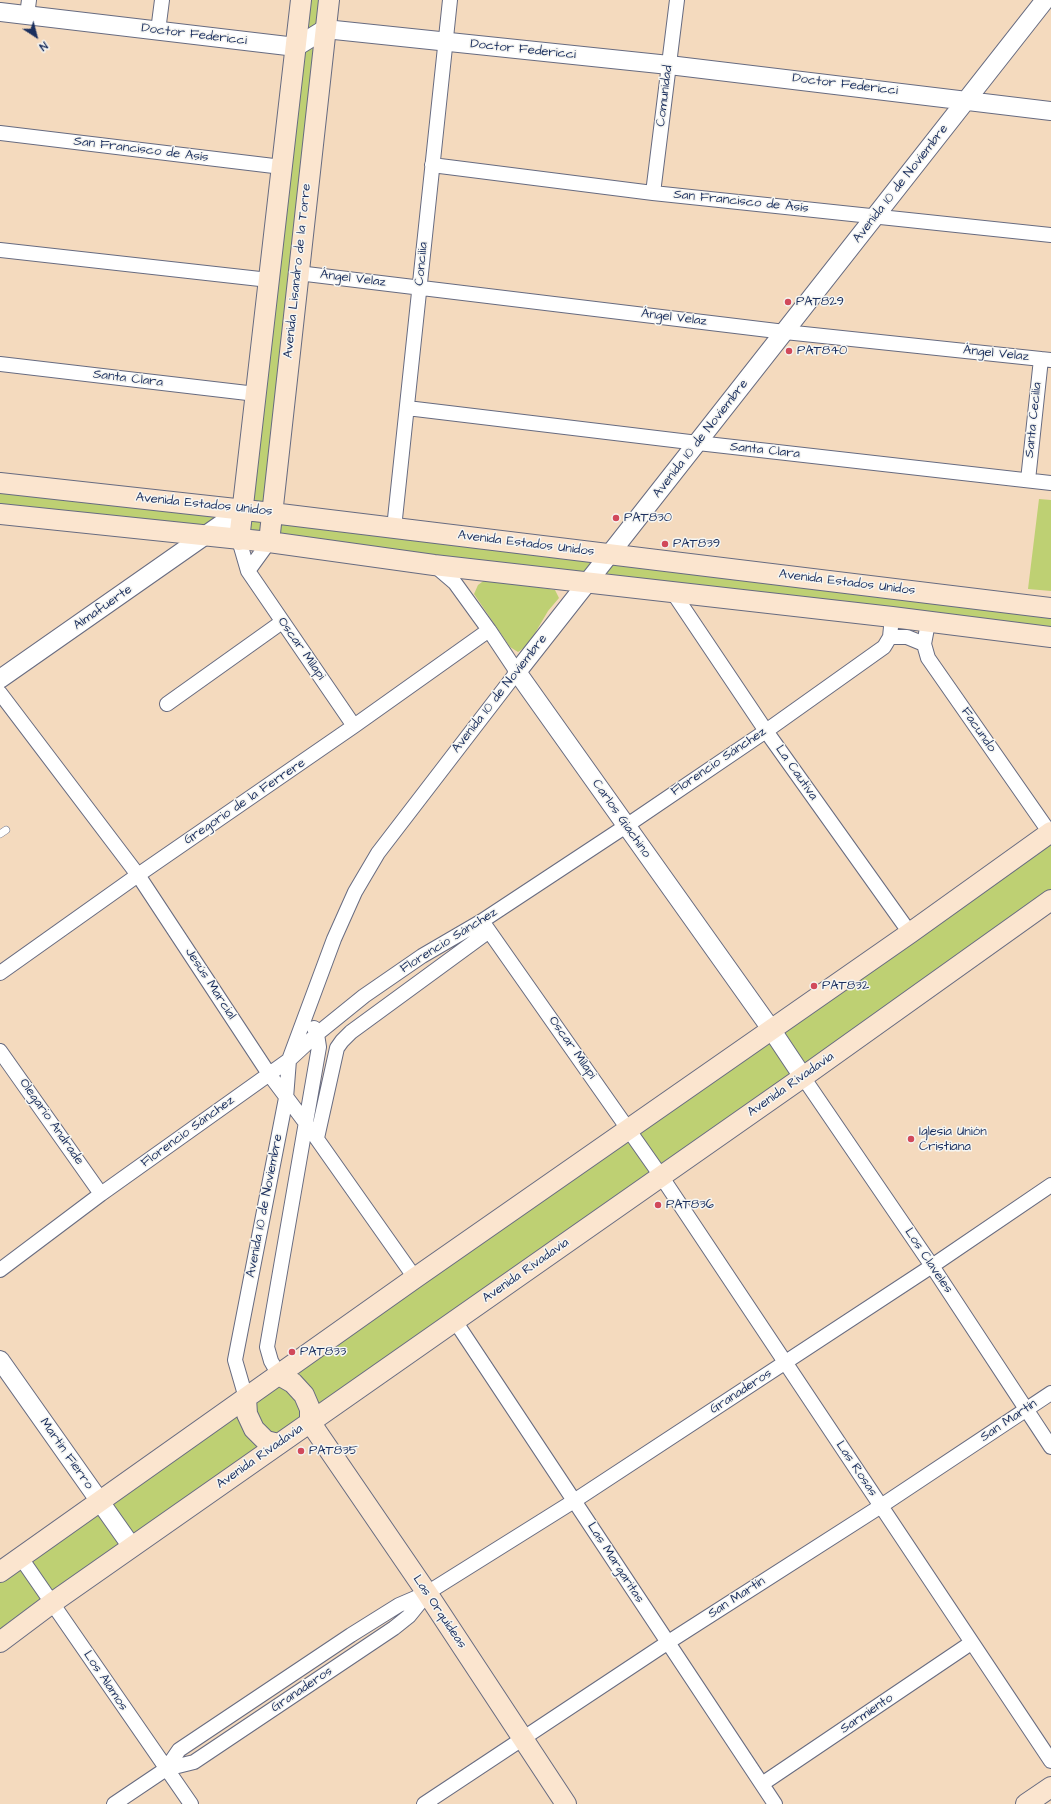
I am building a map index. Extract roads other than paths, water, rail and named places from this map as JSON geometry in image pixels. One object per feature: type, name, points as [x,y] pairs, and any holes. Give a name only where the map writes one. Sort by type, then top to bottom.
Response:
[{"type":"main road","name":"Avenida Lisandro de la Torre","points":[[239,540],[301,0]]},
{"type":"main road","name":"Avenida Lisandro de la Torre","points":[[269,542],[329,0]]},
{"type":"main road","name":"Avenida Estados Unidos","points":[[0,484],[272,512],[610,555],[1051,608]]},
{"type":"main road","points":[[0,514],[269,542],[434,565],[588,584],[672,591],[1051,637]]},
{"type":"main road","points":[[892,617],[893,588]]},
{"type":"main road","points":[[928,622],[931,593]]},
{"type":"main road","points":[[0,1572],[415,1278],[1051,833]]},
{"type":"main road","name":"Avenida Rivadavia","points":[[0,1642],[52,1603],[803,1077],[1051,900]]},
{"type":"main road","points":[[279,1375],[293,1383],[304,1394],[310,1409],[310,1422]]},
{"type":"main road","points":[[246,1398],[247,1414],[254,1429],[266,1440],[278,1444]]},
{"type":"main road","name":"Las Orquídeas","points":[[310,1422],[427,1593],[566,1804]]},
{"type":"main road","points":[[1026,1804],[1051,1787]]},
{"type":"street","points":[[158,31],[162,0]]},
{"type":"street","name":"Concilia","points":[[394,528],[450,0]]},
{"type":"street","name":"Comunidad","points":[[653,193],[677,0]]},
{"type":"street","name":"Avenida 10 de Noviembre","points":[[246,1398],[235,1360],[286,1098],[290,1060],[334,939],[355,892],[378,853],[517,672],[588,584],[1045,0]]},
{"type":"street","name":"Doctor Federicci","points":[[0,12],[28,7],[158,31],[296,47]]},
{"type":"street","points":[[296,47],[325,29]]},
{"type":"street","name":"Doctor Federicci","points":[[325,29],[669,65],[1051,111]]},
{"type":"street","name":"San Francisco de Asís","points":[[0,133],[282,167]]},
{"type":"street","name":"San Francisco de Asís","points":[[432,165],[653,193],[1051,234]]},
{"type":"street","points":[[0,250],[268,280]]},
{"type":"street","name":"Ángel Velaz","points":[[298,273],[785,332],[1046,360]]},
{"type":"street","name":"Santa Cecilia","points":[[1028,480],[1046,360]]},
{"type":"street","name":"Santa Clara","points":[[0,364],[256,394]]},
{"type":"street","name":"Santa Clara","points":[[407,408],[1051,483]]},
{"type":"street","name":"Almafuerte","points":[[0,679],[243,509]]},
{"type":"street","name":"Oscar Milapi","points":[[239,540],[248,571],[354,726]]},
{"type":"street","points":[[248,571],[269,542]]},
{"type":"street","name":"Carlos Giachino","points":[[434,565],[455,583],[489,630],[517,672],[771,1029],[803,1077]]},
{"type":"street","name":"La Cautiva","points":[[672,591],[766,731],[910,933]]},
{"type":"street","points":[[892,617],[890,637],[907,637],[924,644],[928,622]]},
{"type":"street","points":[[166,704],[282,622]]},
{"type":"street","name":"Gregorio de la Ferrere","points":[[0,973],[489,630]]},
{"type":"street","name":"Florencio Sánchez","points":[[0,1270],[101,1194],[268,1074],[290,1060],[317,1034],[364,996],[422,956],[486,926],[626,826],[766,731],[884,647],[890,637]]},
{"type":"street","name":"Facundo","points":[[924,644],[928,658],[1051,833]]},
{"type":"street","name":"Jesús Marcial","points":[[0,693],[138,875],[268,1074],[317,1138],[415,1278]]},
{"type":"street","points":[[317,1138],[337,1048],[342,1041],[350,1032],[486,926]]},
{"type":"street","name":"Oscar Milapi","points":[[486,926],[661,1176]]},
{"type":"street","name":"Avenida 10 de Noviembre","points":[[279,1375],[271,1361],[267,1347],[319,1047],[317,1034],[307,1015]]},
{"type":"street","name":"Olegario Andrade","points":[[0,1050],[101,1194]]},
{"type":"street","name":"Los Claveles","points":[[803,1077],[932,1266],[1051,1447]]},
{"type":"street","name":"Las Rosas","points":[[661,1176],[1051,1761]]},
{"type":"street","name":"Granaderos","points":[[114,1804],[166,1769],[194,1762],[394,1628],[409,1616],[427,1593],[574,1501],[786,1363],[1051,1185]]},
{"type":"street","name":"Las Margaritas","points":[[455,1321],[775,1804]]},
{"type":"street","name":"Martin Fierro","points":[[0,1360],[132,1547]]},
{"type":"street","name":"San Martín","points":[[424,1804],[667,1643],[881,1506],[1051,1393]]},
{"type":"street","name":"Los Alamos","points":[[21,1558],[191,1804]]},
{"type":"street","name":"Sarmiento","points":[[762,1784],[972,1644]]},
{"type":"place","name":"PAT829","points":[[788,302]]},
{"type":"place","name":"PAT840","points":[[789,351]]},
{"type":"place","name":"PAT830","points":[[616,518]]},
{"type":"place","name":"PAT839","points":[[665,544]]},
{"type":"place","name":"PAT832","points":[[814,986]]},
{"type":"place","name":"Iglesia Unión Cristiana","points":[[911,1139]]},
{"type":"place","name":"PAT836","points":[[658,1205]]},
{"type":"place","name":"PAT833","points":[[292,1352]]},
{"type":"place","name":"PAT835","points":[[301,1451]]}]
